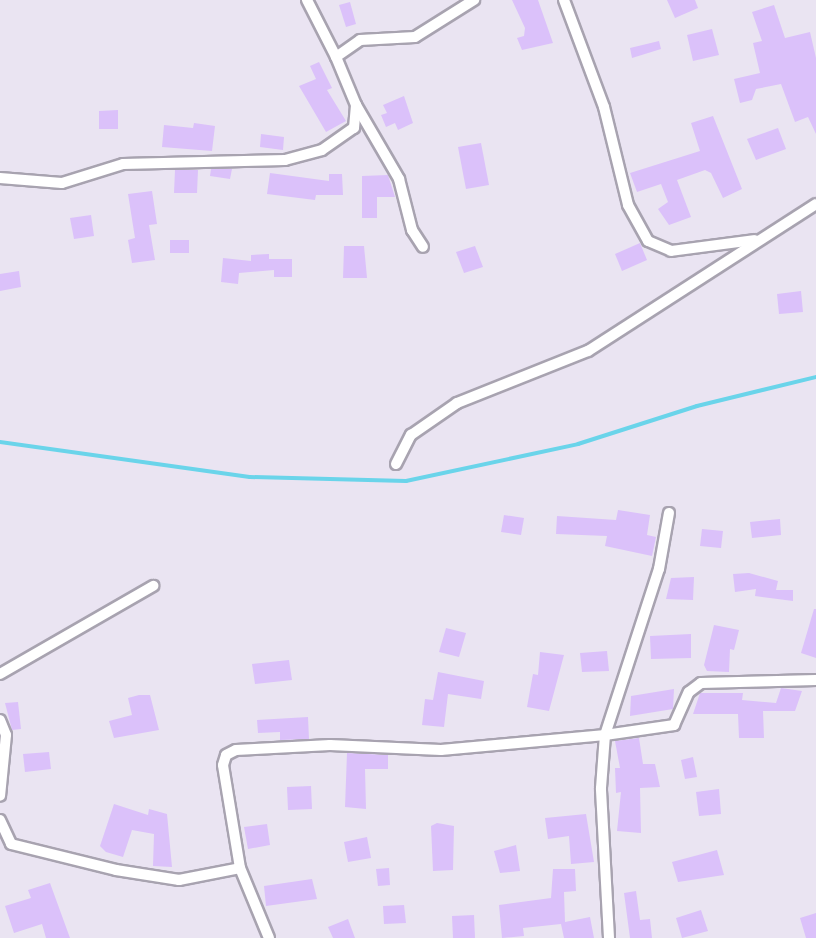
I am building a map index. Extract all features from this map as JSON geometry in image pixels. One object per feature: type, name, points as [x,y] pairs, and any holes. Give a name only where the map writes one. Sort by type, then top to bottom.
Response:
[{"type":"street","points":[[307,0],[336,57],[356,105],[399,179],[412,230],[423,247]]},
{"type":"street","points":[[336,57],[360,40],[415,37],[474,0]]},
{"type":"street","points":[[564,0],[604,107],[628,205],[648,241],[671,250],[758,239]]},
{"type":"street","points":[[0,178],[62,183],[123,164],[285,160],[322,150],[354,128],[356,105]]},
{"type":"street","points":[[396,464],[411,435],[457,403],[588,351],[702,281],[758,239],[816,204]]},
{"type":"street","points":[[609,938],[601,788],[605,735],[659,570],[669,513]]},
{"type":"street","points":[[0,674],[153,586]]},
{"type":"street","points":[[269,938],[240,868],[223,765],[226,755],[236,750],[330,745],[441,750],[605,735],[674,725],[689,692],[701,683],[816,680]]},
{"type":"street","points":[[0,720],[6,735],[0,796]]},
{"type":"street","points":[[0,820],[11,844],[116,870],[179,880],[240,868]]},
{"type":"building","points":[[512,0],[538,0],[553,43],[522,50],[517,38],[524,36],[525,28]]},
{"type":"building","points":[[667,0],[695,0],[698,8],[675,18]]},
{"type":"building","points":[[350,2],[356,24],[346,27],[339,5]]},
{"type":"building","points":[[774,5],[785,38],[810,32],[816,58],[816,134],[808,117],[795,122],[781,84],[756,89],[752,100],[740,103],[734,79],[760,73],[753,43],[762,41],[752,12]]},
{"type":"building","points":[[712,29],[719,55],[693,61],[687,35]]},
{"type":"building","points":[[659,41],[661,49],[632,58],[630,48]]},
{"type":"building","points":[[319,62],[332,88],[327,90],[346,121],[326,132],[299,86],[316,79],[310,66]]},
{"type":"building","points":[[404,96],[413,123],[398,130],[395,123],[386,127],[381,115],[387,113],[383,105]]},
{"type":"building","points":[[118,110],[118,129],[99,129],[99,111]]},
{"type":"building","points":[[713,116],[742,189],[723,198],[711,173],[705,170],[677,180],[691,217],[669,225],[658,209],[668,202],[661,184],[637,192],[630,173],[700,151],[691,123]]},
{"type":"building","points":[[194,123],[215,126],[212,151],[162,147],[164,125],[193,128]]},
{"type":"building","points":[[778,128],[786,149],[756,160],[747,139]]},
{"type":"building","points":[[261,134],[284,137],[283,150],[260,147]]},
{"type":"building","points":[[481,143],[489,185],[466,189],[458,147]]},
{"type":"building","points":[[211,169],[232,169],[230,179],[210,176]]},
{"type":"building","points":[[175,170],[198,170],[197,193],[174,193]]},
{"type":"building","points":[[270,173],[329,181],[329,174],[342,174],[343,195],[316,195],[315,200],[267,194]]},
{"type":"building","points":[[388,175],[395,197],[377,197],[377,218],[362,218],[362,176]]},
{"type":"building","points":[[152,191],[157,224],[149,225],[155,260],[132,263],[128,240],[135,238],[128,194]]},
{"type":"building","points":[[91,215],[94,236],[74,239],[70,218]]},
{"type":"building","points":[[170,240],[189,240],[189,253],[170,253]]},
{"type":"building","points":[[640,243],[647,260],[622,271],[615,254]]},
{"type":"building","points":[[344,246],[364,246],[367,278],[343,278]]},
{"type":"building","points":[[475,246],[483,267],[464,273],[456,252]]},
{"type":"building","points":[[269,254],[269,259],[292,259],[292,277],[274,277],[274,270],[239,273],[238,284],[221,282],[223,258],[251,261],[251,255]]},
{"type":"building","points":[[19,271],[21,287],[0,291],[0,274]]},
{"type":"building","points":[[801,291],[803,312],[779,314],[777,294]]},
{"type":"building","points":[[618,510],[650,515],[647,535],[656,537],[652,556],[605,546],[607,536],[556,534],[557,516],[616,520]]},
{"type":"building","points":[[504,515],[524,518],[521,535],[501,532]]},
{"type":"building","points":[[780,519],[781,535],[752,538],[750,522]]},
{"type":"building","points":[[702,529],[723,531],[721,548],[700,546]]},
{"type":"building","points":[[749,573],[778,581],[776,590],[793,590],[793,601],[755,596],[756,589],[735,592],[733,574]]},
{"type":"building","points":[[694,577],[693,600],[666,599],[671,578]]},
{"type":"building","points":[[814,609],[816,609],[816,658],[801,653]]},
{"type":"building","points":[[714,625],[739,630],[734,650],[730,649],[729,672],[707,671],[704,665]]},
{"type":"building","points":[[446,628],[466,633],[459,657],[439,652]]},
{"type":"building","points":[[691,634],[691,658],[651,659],[650,636]]},
{"type":"building","points":[[607,651],[609,671],[582,672],[580,653]]},
{"type":"building","points":[[540,652],[564,655],[549,711],[527,707],[533,674],[538,675]]},
{"type":"building","points":[[289,660],[292,680],[255,684],[252,664]]},
{"type":"building","points":[[438,672],[484,681],[481,699],[448,694],[444,727],[422,725],[425,699],[433,700]]},
{"type":"building","points":[[781,688],[802,691],[795,711],[763,711],[764,738],[739,738],[738,714],[693,714],[700,693],[743,693],[742,700],[776,703]]},
{"type":"building","points":[[674,689],[673,709],[630,716],[631,696]]},
{"type":"building","points":[[150,695],[159,730],[114,738],[109,721],[132,715],[128,698]]},
{"type":"building","points":[[18,702],[21,729],[12,730],[5,703]]},
{"type":"building","points":[[308,717],[309,739],[280,740],[280,732],[258,733],[257,720]]},
{"type":"building","points":[[639,738],[643,764],[655,764],[660,787],[640,788],[641,833],[617,831],[621,792],[616,793],[615,768],[620,768],[615,741]]},
{"type":"building","points":[[49,752],[51,769],[25,772],[23,754]]},
{"type":"building","points":[[347,753],[388,755],[388,769],[365,769],[366,809],[345,807]]},
{"type":"building","points":[[693,757],[697,777],[685,779],[681,760]]},
{"type":"building","points":[[311,786],[312,809],[288,810],[287,787]]},
{"type":"building","points":[[719,789],[721,814],[699,816],[696,792]]},
{"type":"building","points":[[114,804],[148,815],[149,809],[167,814],[172,867],[153,866],[154,834],[132,830],[123,857],[106,852],[100,846]]},
{"type":"building","points":[[586,814],[594,862],[571,864],[569,836],[548,839],[545,818]]},
{"type":"building","points":[[437,823],[454,826],[453,870],[433,871],[431,826]]},
{"type":"building","points":[[267,824],[270,845],[248,849],[244,827]]},
{"type":"building","points":[[367,837],[371,858],[348,862],[344,842]]},
{"type":"building","points":[[516,845],[520,871],[500,873],[494,851]]},
{"type":"building","points":[[717,850],[724,875],[678,882],[672,862]]},
{"type":"building","points":[[389,868],[390,885],[378,886],[376,869]]},
{"type":"building","points":[[553,869],[575,869],[576,891],[564,892],[565,922],[590,917],[594,938],[564,938],[561,924],[523,928],[524,936],[502,938],[499,905],[551,898]]},
{"type":"building","points":[[312,879],[317,899],[266,906],[264,886]]},
{"type":"building","points":[[50,883],[70,938],[46,938],[42,924],[14,933],[5,906],[31,898],[28,890]]},
{"type":"building","points":[[636,891],[640,920],[650,919],[652,938],[630,938],[624,893]]},
{"type":"building","points":[[404,905],[406,923],[384,924],[383,906]]},
{"type":"building","points":[[701,910],[708,931],[682,938],[676,918]]},
{"type":"building","points":[[816,913],[816,938],[806,938],[800,918]]},
{"type":"building","points":[[474,915],[475,938],[453,938],[452,916]]},
{"type":"building","points":[[348,919],[355,938],[333,938],[328,927]]},
{"type":"waterway","points":[[0,442],[250,477],[406,481],[578,444],[697,406],[816,377]]}]
